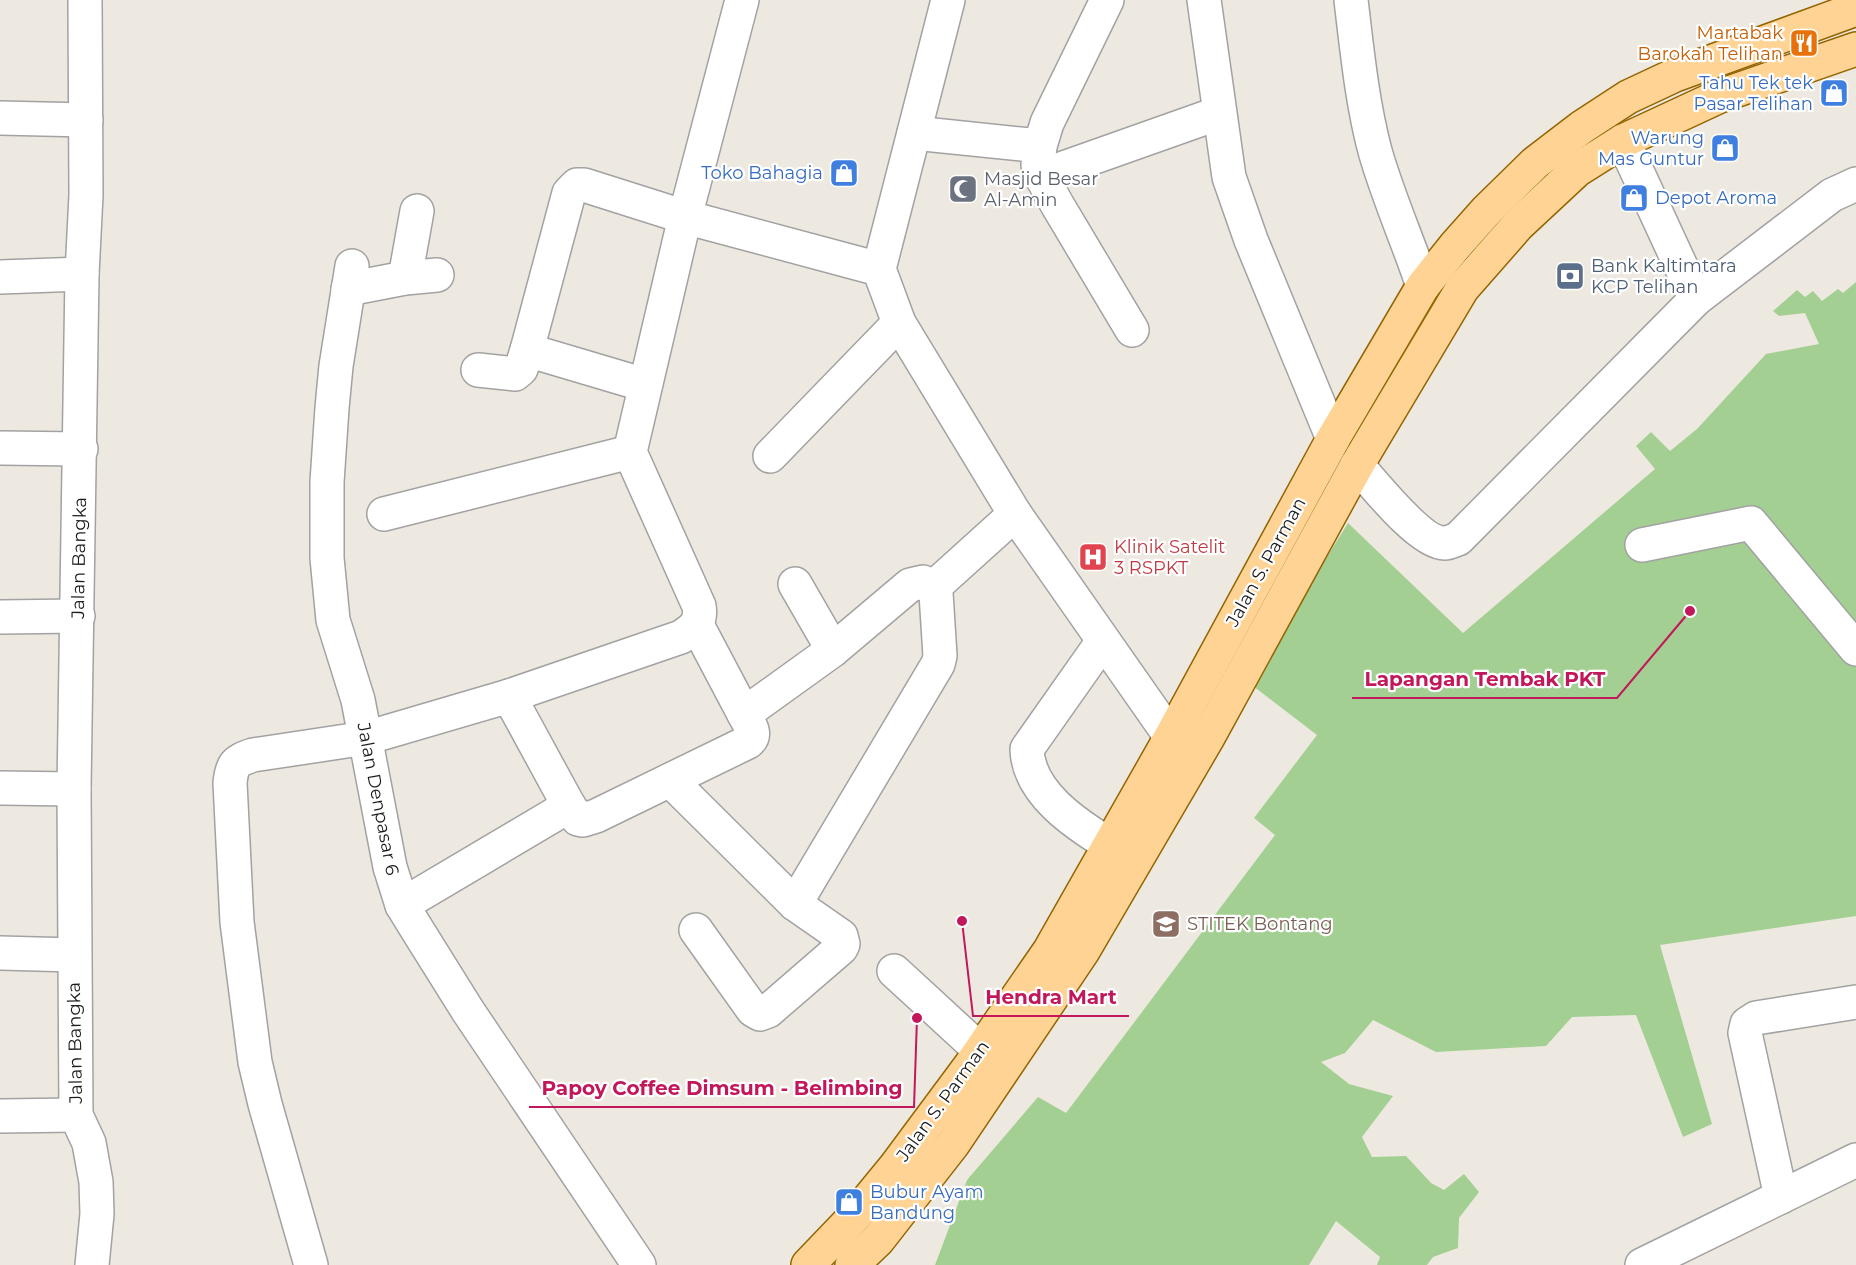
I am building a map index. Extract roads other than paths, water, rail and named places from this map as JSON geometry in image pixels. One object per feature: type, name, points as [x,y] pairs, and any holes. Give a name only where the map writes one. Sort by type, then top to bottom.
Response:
[{"type":"main road","name":"Jalan S. Parman","points":[[808,1265],[854,1217],[894,1167],[981,1051],[1050,950],[1171,737],[1333,439],[1423,286],[1486,210],[1535,163],[1582,127],[1628,97],[1675,75],[1856,9]]},
{"type":"main road","name":"Jalan S. Parman","points":[[852,1265],[878,1240],[953,1144],[1083,951],[1207,740],[1357,465],[1462,289],[1518,225],[1577,170],[1623,141],[1720,96],[1856,49]]},
{"type":"street","name":"Jalan Bangka","points":[[76,1115],[75,789],[82,274],[86,195],[85,0]]},
{"type":"street","points":[[311,1265],[255,1062],[237,922],[231,769],[239,760],[253,755],[366,738],[509,696],[681,637],[697,625],[701,615],[699,606],[630,452],[685,217],[742,0]]},
{"type":"street","points":[[948,0],[879,269],[899,323],[1015,514],[1171,737]]},
{"type":"street","points":[[1107,0],[1047,123],[1041,161],[1132,330]]},
{"type":"street","points":[[1203,0],[1229,177],[1251,240],[1333,439]]},
{"type":"street","points":[[1351,0],[1363,92],[1375,151],[1423,286]]},
{"type":"street","points":[[914,133],[1041,161],[1220,113]]},
{"type":"street","points":[[0,118],[86,120]]},
{"type":"street","points":[[1623,141],[1696,299]]},
{"type":"street","points":[[1357,465],[1397,510],[1426,537],[1445,543],[1458,539],[1696,299],[1832,195],[1856,184]]},
{"type":"street","points":[[478,370],[519,373],[572,188],[584,185],[685,217],[879,269]]},
{"type":"street","name":"Jalan Denpasar 6","points":[[417,211],[421,277],[350,278],[336,366],[327,482],[327,558],[333,620],[358,700],[390,867],[402,905],[468,1011],[639,1265]]},
{"type":"street","points":[[0,277],[82,274]]},
{"type":"street","points":[[770,456],[899,323]]},
{"type":"street","points":[[527,350],[645,385]]},
{"type":"street","points":[[0,448],[81,449]]},
{"type":"street","points":[[384,514],[630,452]]},
{"type":"street","points":[[933,588],[1015,514]]},
{"type":"street","points":[[1642,545],[1751,523],[1856,649]]},
{"type":"street","points":[[744,714],[833,650],[910,585],[923,582],[933,588],[936,593],[940,656],[938,664],[795,904]]},
{"type":"street","points":[[795,584],[833,650]]},
{"type":"street","points":[[0,617],[78,616]]},
{"type":"street","points":[[509,696],[568,806],[574,815],[583,820],[670,780],[752,738],[753,734],[744,714],[697,625]]},
{"type":"street","points":[[1103,641],[1026,749],[1032,774],[1053,803],[1075,824],[1110,845]]},
{"type":"street","points":[[670,780],[795,904],[841,936],[843,944],[768,1011],[760,1014],[753,1010],[696,930]]},
{"type":"street","points":[[0,788],[75,789]]},
{"type":"street","points":[[402,905],[568,806]]},
{"type":"street","points":[[0,953],[74,955]]},
{"type":"street","points":[[894,971],[981,1051]]},
{"type":"street","points":[[1781,1197],[1745,1033],[1747,1024],[1756,1018],[1856,1002]]},
{"type":"street","points":[[0,1116],[76,1115],[89,1143],[96,1182],[97,1214],[92,1265]]},
{"type":"street","points":[[1642,1265],[1856,1160]]},
{"type":"place","name":"Martabak Barokah Telihan","points":[[1804,43]]},
{"type":"place","name":"Tahu Tek tek Pasar Telihan","points":[[1834,93]]},
{"type":"place","name":"Warung Mas Guntur","points":[[1725,148]]},
{"type":"place","name":"Toko Bahagia","points":[[844,173]]},
{"type":"place","name":"Masjid Besar Al-Amin","points":[[963,189]]},
{"type":"place","name":"Depot Aroma","points":[[1634,198]]},
{"type":"place","name":"Bank Kaltimtara KCP Telihan","points":[[1570,276]]},
{"type":"place","name":"Klinik Satelit 3 RSPKT","points":[[1093,557]]},
{"type":"place","name":"Lapangan Tembak PKT","points":[[1690,611]]},
{"type":"place","name":"Hendra Mart","points":[[962,921]]},
{"type":"place","name":"STITEK Bontang","points":[[1166,924]]},
{"type":"place","name":"Papoy Coffee Dimsum - Belimbing","points":[[917,1018]]},
{"type":"place","name":"Bubur Ayam Bandung","points":[[849,1202]]}]
